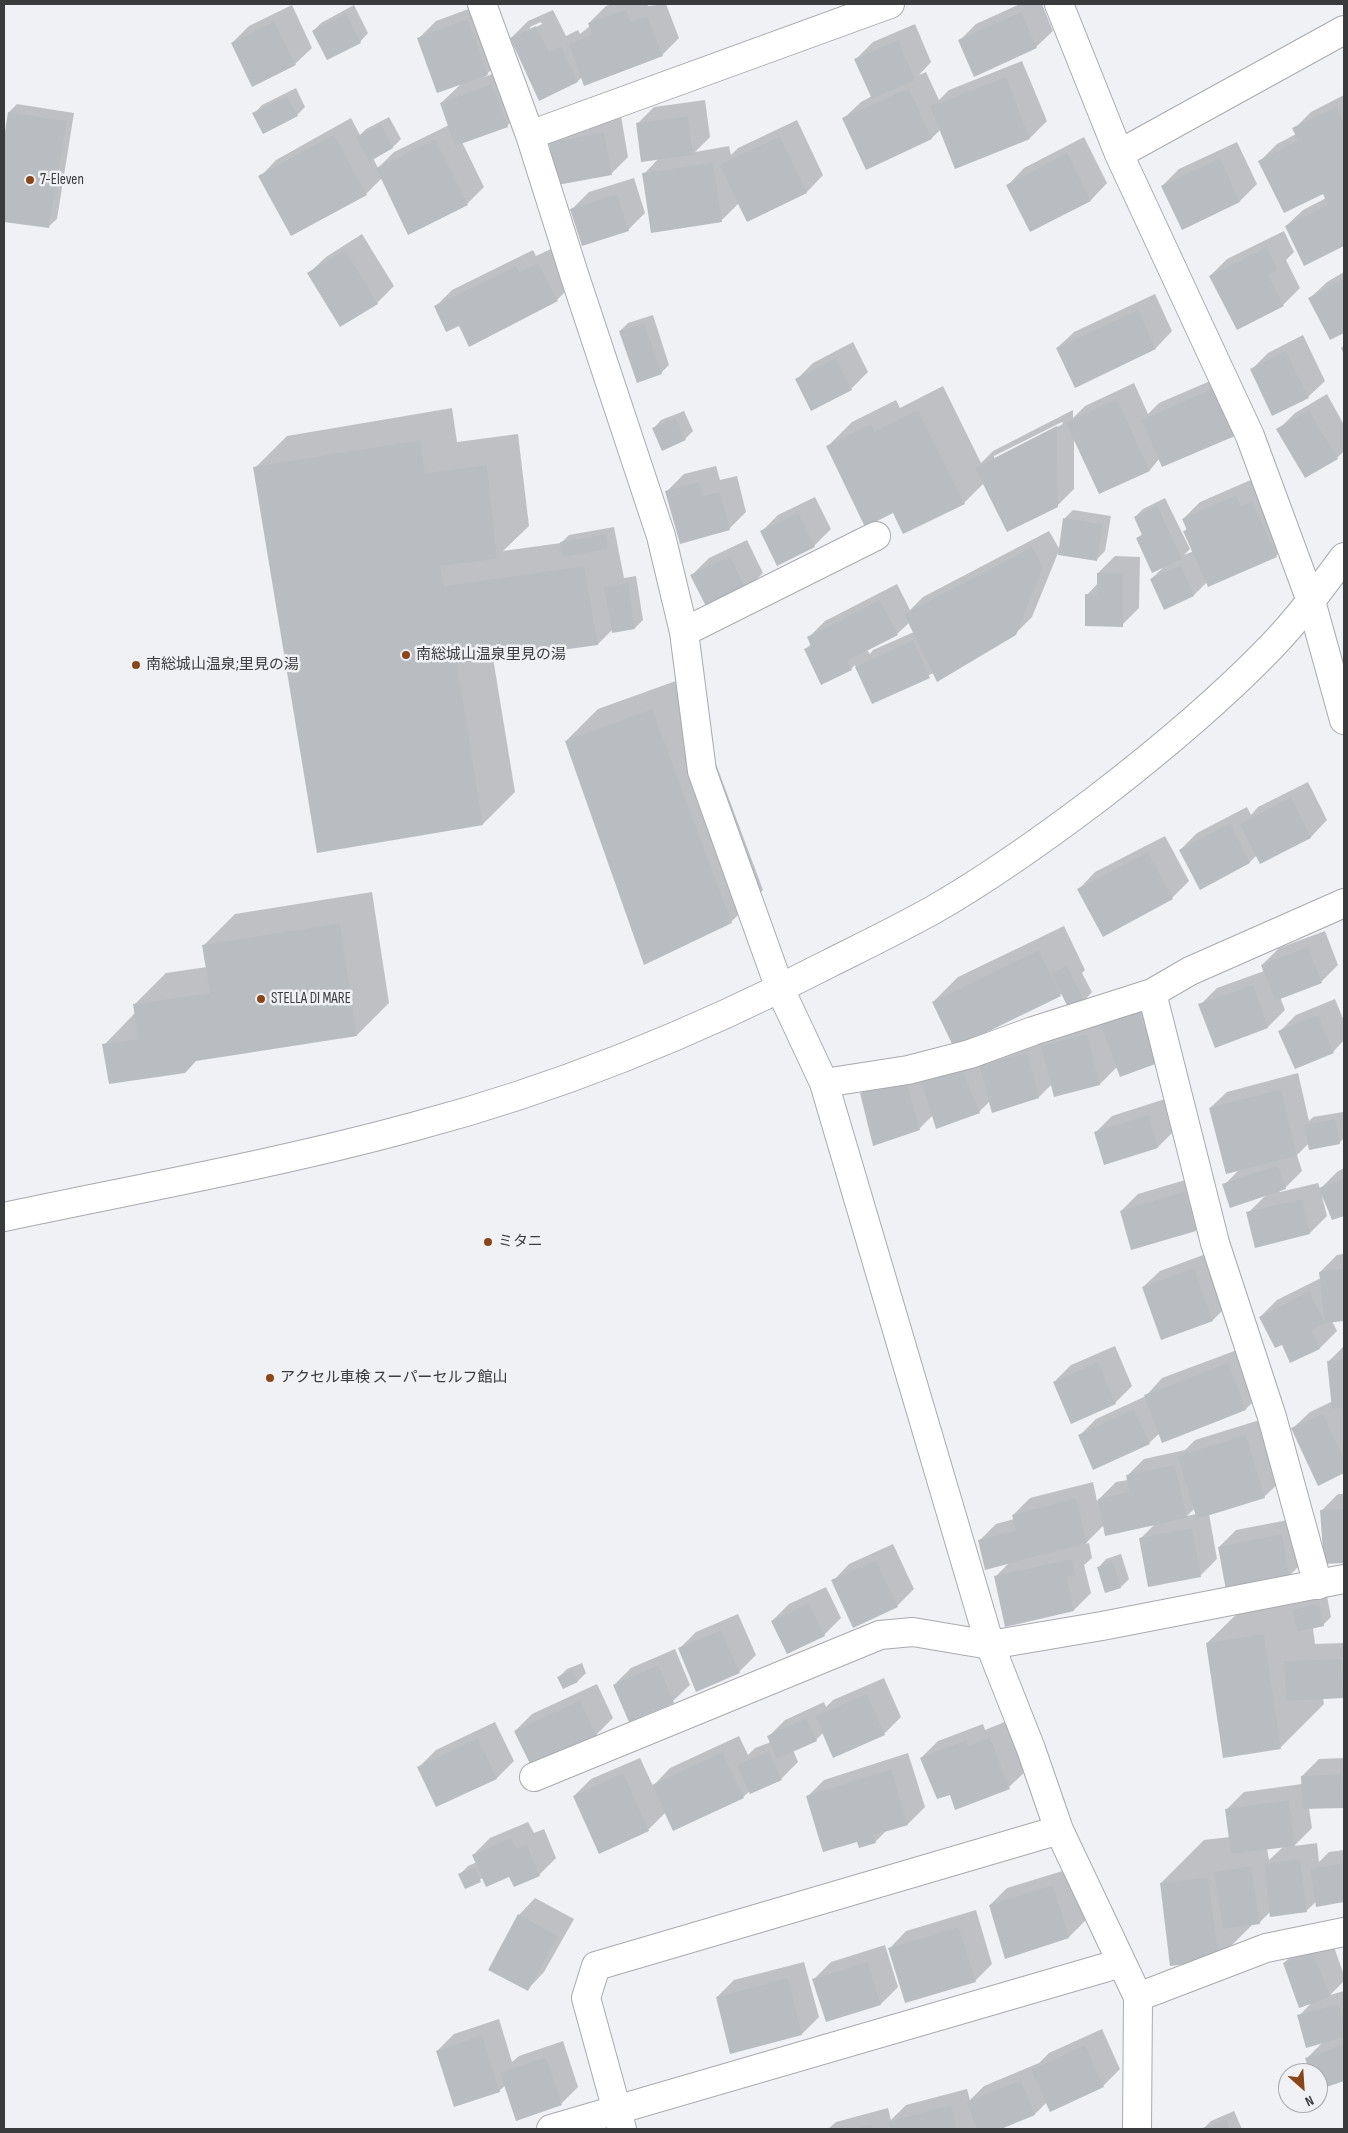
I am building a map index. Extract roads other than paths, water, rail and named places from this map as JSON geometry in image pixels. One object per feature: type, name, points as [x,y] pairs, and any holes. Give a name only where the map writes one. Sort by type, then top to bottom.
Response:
[{"type":"street","points":[[482,4],[530,135],[661,536],[684,632],[702,771],[780,989],[824,1083],[990,1645],[1031,1749],[1059,1830],[1138,1998],[1137,2129]]},
{"type":"street","points":[[530,135],[890,4]]},
{"type":"street","points":[[1059,4],[1119,154],[1250,436],[1311,600],[1344,720]]},
{"type":"street","points":[[1119,154],[1344,30]]},
{"type":"street","points":[[684,632],[876,536]]},
{"type":"street","points":[[4,1217],[282,1158],[417,1126],[522,1094],[604,1065],[780,989],[933,910],[1040,842],[1128,775],[1211,706],[1273,645],[1344,558]]},
{"type":"street","points":[[824,1083],[908,1070],[970,1054],[1033,1031],[1152,994],[1190,971],[1344,903]]},
{"type":"street","points":[[1152,994],[1215,1243],[1272,1418],[1318,1585]]},
{"type":"street","points":[[534,1777],[880,1635],[913,1632],[990,1645],[1102,1626],[1344,1579]]},
{"type":"street","points":[[619,2119],[586,1998],[596,1966],[1059,1830]]},
{"type":"street","points":[[1138,1998],[1266,1948],[1344,1932]]},
{"type":"street","points":[[551,2129],[619,2119],[1121,1963]]},
{"type":"place","name":"7-Eleven","points":[[30,180]]},
{"type":"place","name":"南総城山温泉里見の湯","points":[[406,655]]},
{"type":"place","name":"南総城山温泉;里見の湯","points":[[136,665]]},
{"type":"place","name":"STELLA DI MARE","points":[[261,999]]},
{"type":"place","name":"ミタニ","points":[[488,1242]]},
{"type":"place","name":"アクセル車検 スーパーセルフ館山","points":[[270,1378]]}]
